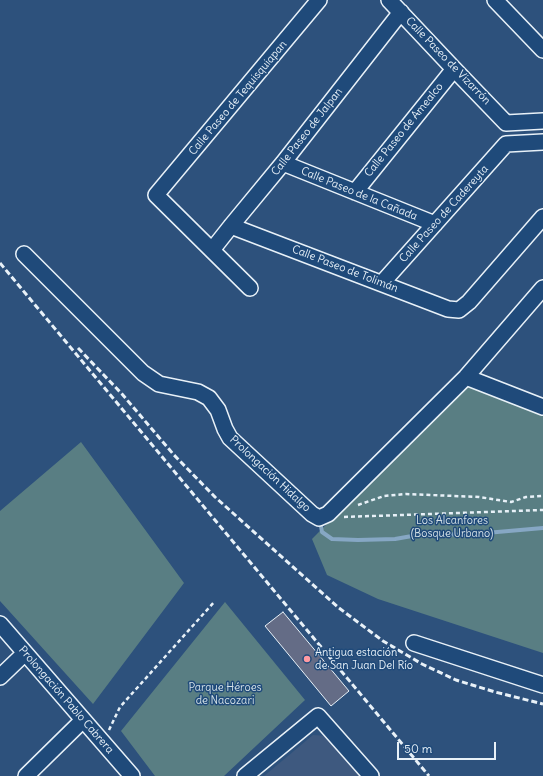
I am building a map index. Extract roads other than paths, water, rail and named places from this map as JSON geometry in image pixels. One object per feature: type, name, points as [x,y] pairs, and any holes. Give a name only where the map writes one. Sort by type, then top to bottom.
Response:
[{"type":"street","name":"Calle Paseo de Tequisquiapan","points":[[212,250],[156,195],[319,0]]},
{"type":"street","name":"Calle Paseo de Vizarrón","points":[[390,0],[506,123]]},
{"type":"street","points":[[495,0],[543,50]]},
{"type":"street","name":"Calle Paseo de Jalpan","points":[[212,250],[283,163],[401,12]]},
{"type":"street","name":"Calle Paseo de Amealco","points":[[355,192],[454,69]]},
{"type":"street","points":[[543,121],[506,123],[506,144],[543,142]]},
{"type":"street","name":"Calle Paseo de Cadereyta","points":[[382,283],[506,144]]},
{"type":"street","name":"Calle Paseo de la Cañada","points":[[283,163],[435,224]]},
{"type":"street","name":"Calle Paseo de Tolimán","points":[[231,226],[448,309],[459,310],[469,302],[543,216]]},
{"type":"street","points":[[212,250],[250,288]]},
{"type":"street","name":"Prolongación Hidalgo","points":[[24,254],[143,374],[159,384],[198,392],[209,398],[218,410],[230,438],[312,514],[319,518],[328,514],[466,378],[543,288]]},
{"type":"street","points":[[466,378],[543,407]]},
{"type":"street","name":"Prolongación Pablo Cabrera","points":[[0,624],[132,776]]},
{"type":"street","points":[[414,643],[543,685]]},
{"type":"street","points":[[0,677],[25,653]]},
{"type":"street","points":[[245,776],[318,716],[371,776]]},
{"type":"street","points":[[26,776],[83,720]]},
{"type":"waterway","points":[[320,521],[322,532],[332,539],[358,540],[395,539],[429,533],[463,535],[543,528]]},
{"type":"railway","points":[[0,263],[429,776]]},
{"type":"railway","points":[[78,348],[122,394],[174,455],[215,497],[339,608],[383,641],[422,664],[456,680],[543,704]]},
{"type":"place","name":"Antigua estación de San Juan Del Río","points":[[307,659]]},
{"type":"park label","name":"Los Alcanfores (Bosque Urbano)","points":[[452,527]]},
{"type":"park label","name":"Parque Héroes de Nacozari","points":[[225,694]]}]
